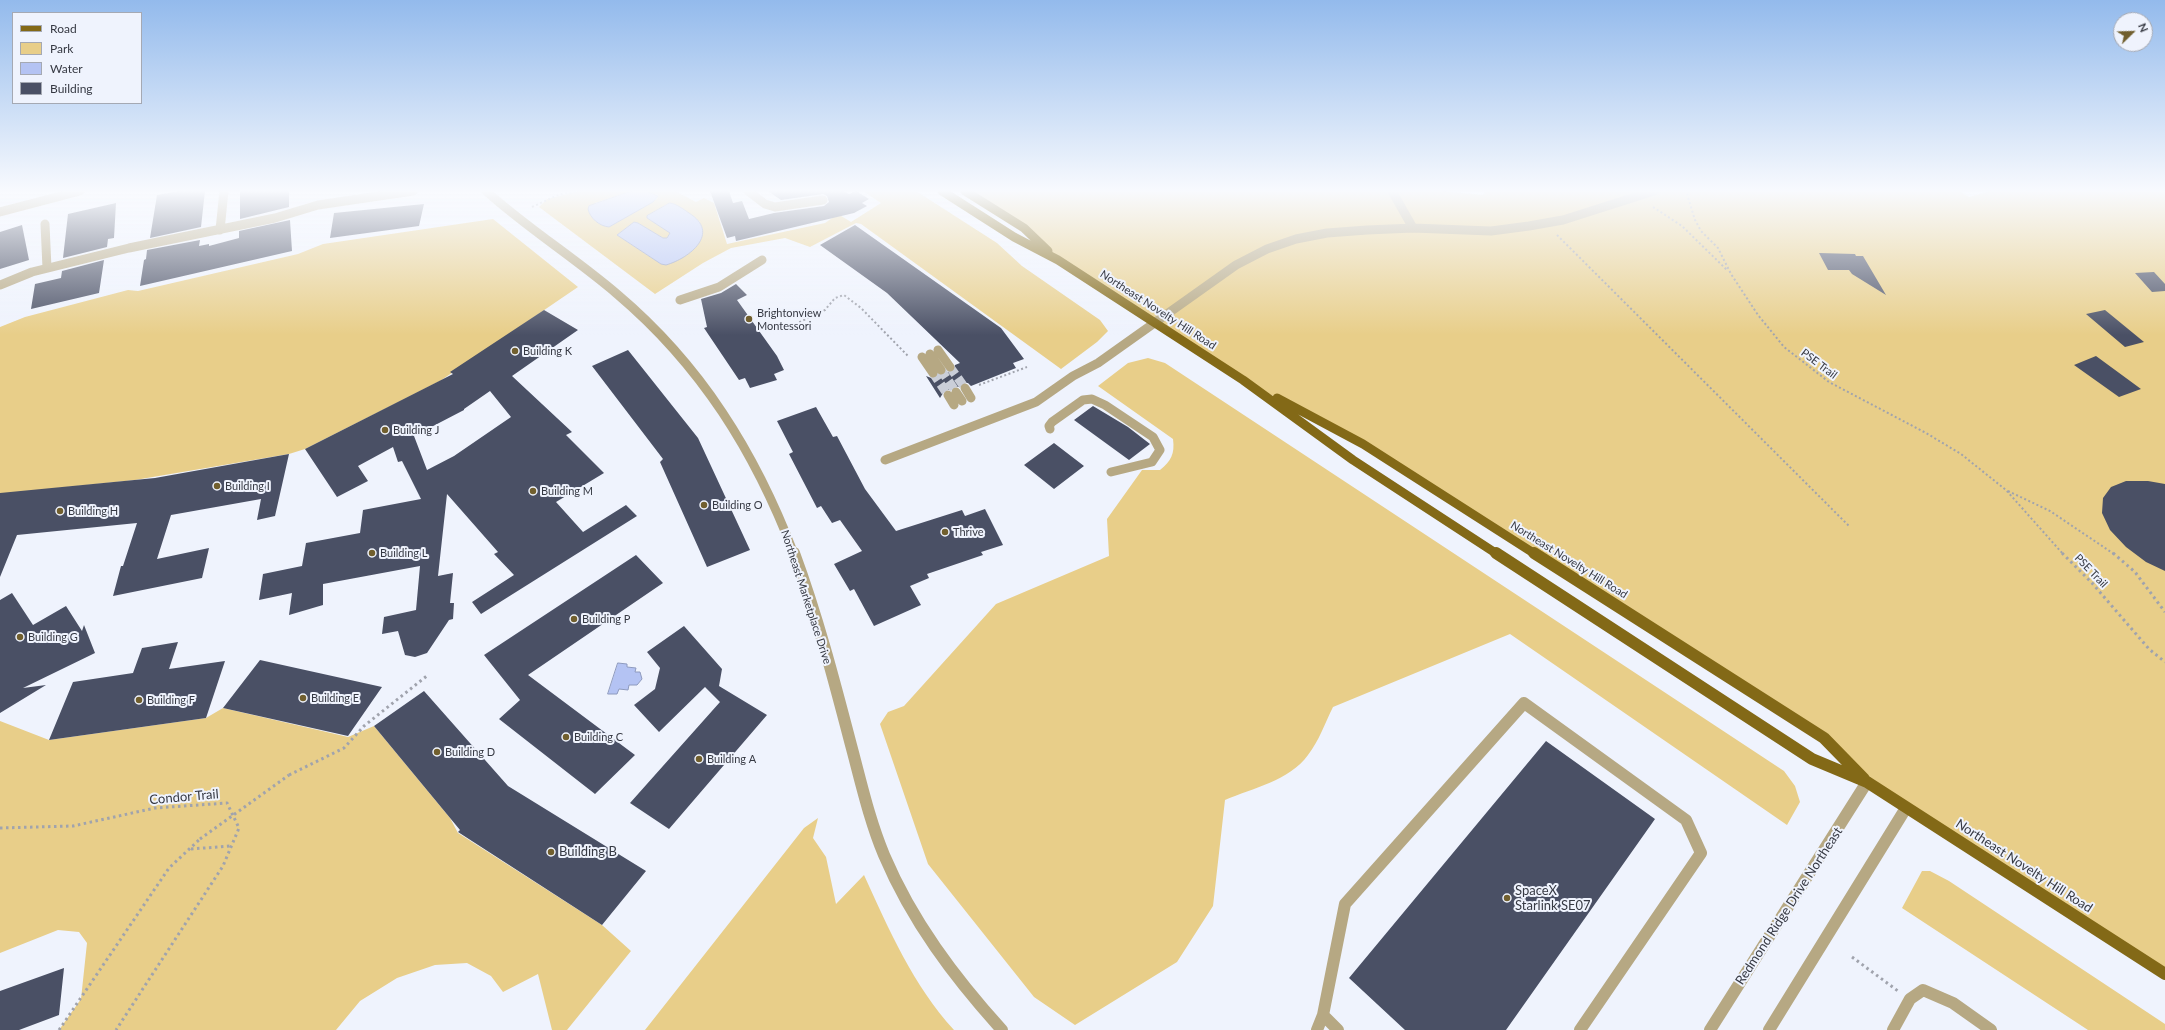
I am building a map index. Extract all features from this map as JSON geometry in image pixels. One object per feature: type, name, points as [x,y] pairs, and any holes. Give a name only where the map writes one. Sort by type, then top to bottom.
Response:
[{"type":"main road","name":"Northeast Novelty Hill Road","points":[[1018,239],[1058,260],[1243,380],[1360,464],[1806,754],[1867,782],[2165,974]]},
{"type":"main road","name":"Northeast Novelty Hill Road","points":[[1036,239],[1058,260]]},
{"type":"main road","name":"Northeast Novelty Hill Road","points":[[1243,380],[1363,444],[1824,738],[1867,782]]},
{"type":"street","points":[[46,239],[47,268]]},
{"type":"street","points":[[0,285],[12,278],[47,268],[129,248],[174,239]]},
{"type":"street","name":"Northeast Marketplace Drive","points":[[548,239],[595,276],[647,320],[693,371],[730,422],[753,461],[770,497],[799,571],[884,854],[919,924],[952,974],[1002,1030]]},
{"type":"street","points":[[885,460],[1025,408],[1085,369],[1098,363],[1155,324],[1236,265],[1267,249],[1296,239]]},
{"type":"street","points":[[680,300],[707,292],[730,281],[737,274],[762,260]]},
{"type":"street","points":[[941,370],[930,353],[941,370]]},
{"type":"street","points":[[1050,429],[1049,426],[1052,422],[1083,400],[1092,399],[1105,405],[1153,437],[1160,450],[1158,458],[1152,464],[1111,472]]},
{"type":"street","points":[[1317,1030],[1323,1016],[1346,904],[1524,703],[1686,820],[1701,853],[1580,1030]]},
{"type":"street","name":"Redmond Ridge Drive Northeast","points":[[1710,1030],[1867,782]]},
{"type":"street","points":[[1769,1030],[1906,808]]},
{"type":"street","points":[[1893,1030],[1910,999],[1923,990],[1953,1003],[1991,1030]]},
{"type":"street","points":[[1323,1016],[1338,1030]]},
{"type":"path","points":[[1561,239],[1849,526]]},
{"type":"path","points":[[1695,239],[1731,274]]},
{"type":"path","name":"PSE Trail","points":[[1709,239],[1718,248],[1731,274],[1758,315],[1784,347],[1829,382],[1868,404],[1926,433],[1961,454],[2006,490],[2056,547],[2092,583],[2149,649],[2165,662]]},
{"type":"path","points":[[783,330],[825,310],[835,298],[844,295],[861,308],[912,360]]},
{"type":"path","points":[[960,396],[1027,367]]},
{"type":"path","name":"PSE Trail","points":[[2006,490],[2050,511],[2090,536],[2122,560],[2135,572],[2165,612]]},
{"type":"path","points":[[59,1030],[169,868],[200,839],[289,775],[344,748],[364,726],[428,675]]},
{"type":"path","name":"Condor Trail","points":[[0,828],[73,826],[155,808],[227,803],[239,828],[223,866],[116,1030]]},
{"type":"path","points":[[190,849],[231,846]]},
{"type":"path","points":[[1852,957],[1910,999]]},
{"type":"green space","points":[[357,239],[518,239],[578,287],[440,381],[305,449],[289,454],[135,480],[0,494],[0,327],[25,317],[128,290],[138,291],[298,254],[323,244]]},
{"type":"green space","points":[[582,239],[623,239],[661,264],[684,239],[725,239],[727,244],[750,239],[779,239],[731,248],[703,263],[655,294]]},
{"type":"green space","points":[[788,239],[825,239],[810,247]]},
{"type":"green space","points":[[882,239],[991,239],[997,243],[1022,266],[1100,320],[1108,331],[1097,342],[1061,369]]},
{"type":"green space","points":[[1036,239],[2165,239],[2165,974],[1867,782],[1824,738],[1363,444],[1243,380],[1058,260]]},
{"type":"green space","points":[[1148,358],[1165,363],[1784,771],[1795,786],[1800,802],[1787,825],[1510,634],[1333,707],[1322,732],[1308,755],[1300,764],[1281,778],[1225,800],[1213,906],[1177,962],[1075,1025],[1034,997],[928,864],[880,724],[888,712],[904,706],[996,604],[1109,556],[1107,519],[1142,470],[1160,470],[1167,463],[1173,453],[1173,439],[1098,386],[1128,363]]},
{"type":"green space","points":[[223,708],[348,737],[374,726],[450,818],[458,833],[602,925],[631,951],[567,1030],[552,1030],[538,974],[503,992],[491,976],[467,963],[435,965],[397,978],[360,1001],[336,1030],[59,1030],[81,999],[87,943],[79,932],[58,930],[0,953],[0,721],[49,740],[206,718]]},
{"type":"green space","points":[[818,818],[813,838],[826,857],[836,904],[864,875],[914,976],[939,1013],[954,1030],[645,1030],[804,828]]},
{"type":"green space","points":[[1922,871],[1930,871],[1949,881],[2165,1024],[2165,1030],[2088,1030],[1902,908]]},
{"type":"water","points":[[623,239],[700,239],[692,251],[684,257],[666,265],[661,264]]},
{"type":"water","points":[[618,663],[627,664],[627,667],[636,668],[635,672],[640,672],[642,679],[637,685],[629,685],[628,690],[619,689],[617,694],[608,694]]},
{"type":"building","points":[[0,239],[25,239],[29,260],[0,269]]},
{"type":"building","points":[[65,239],[108,239],[107,247],[63,258]]},
{"type":"building","points":[[235,239],[291,239],[292,251],[140,286],[147,250],[200,240],[199,246],[209,244],[209,246]]},
{"type":"building","points":[[830,239],[875,239],[1001,328],[1024,359],[1013,363],[1016,368],[971,386],[968,383],[962,383],[959,387],[955,386],[951,390],[945,390],[940,398],[926,376],[934,379],[938,375],[953,372],[955,365],[960,363],[887,293],[820,245]]},
{"type":"building","points":[[1819,253],[1855,254],[1856,256],[1863,256],[1886,295],[1852,274],[1849,270],[1828,270]]},
{"type":"building","points":[[104,260],[99,293],[31,309],[35,284],[61,278],[62,271]]},
{"type":"building","points":[[2154,272],[2165,284],[2165,291],[2152,292],[2135,273]]},
{"type":"building","points":[[736,284],[747,295],[737,300],[777,356],[784,370],[774,374],[777,380],[750,388],[745,378],[739,380],[704,328],[707,327],[701,299],[721,293]]},
{"type":"building","points":[[544,310],[578,330],[512,376],[572,432],[566,435],[604,473],[556,502],[583,532],[626,505],[637,516],[481,614],[472,602],[514,575],[494,554],[498,552],[447,494],[438,576],[453,573],[450,603],[454,603],[453,619],[449,620],[427,653],[415,657],[405,655],[398,631],[382,634],[384,617],[416,610],[420,566],[323,584],[323,605],[289,615],[292,593],[259,600],[263,574],[302,566],[306,543],[360,533],[363,510],[421,499],[402,461],[398,462],[393,447],[358,466],[368,481],[337,497],[305,449],[453,374],[450,372]],"holes":[[[490,391],[511,417],[454,456],[427,470],[414,436],[464,410]]]},
{"type":"building","points":[[2105,310],[2144,342],[2125,347],[2086,314]]},
{"type":"building","points":[[628,350],[698,438],[750,550],[707,567],[660,462],[663,459],[592,366]]},
{"type":"building","points":[[2096,356],[2141,389],[2119,397],[2074,365]]},
{"type":"building","points":[[1093,406],[1128,427],[1150,444],[1129,460],[1074,420]]},
{"type":"building","points":[[816,407],[833,437],[837,436],[865,489],[896,531],[962,510],[965,516],[985,509],[1003,545],[981,552],[983,555],[927,574],[929,578],[910,586],[921,605],[874,626],[854,589],[850,591],[834,564],[862,551],[840,520],[832,523],[821,506],[817,508],[789,454],[793,452],[777,421]]},
{"type":"building","points":[[1054,443],[1084,466],[1054,489],[1024,465]]},
{"type":"building","points":[[289,454],[275,516],[257,520],[261,499],[171,515],[157,559],[209,548],[202,578],[113,596],[121,566],[123,566],[137,523],[17,535],[0,577],[0,493],[155,478]]},
{"type":"building","points":[[2126,481],[2148,481],[2165,484],[2165,571],[2146,562],[2126,547],[2110,530],[2102,513],[2103,498],[2111,487]]},
{"type":"building","points":[[636,555],[663,583],[528,675],[635,755],[595,794],[499,719],[520,700],[484,655]]},
{"type":"building","name":"Building G","points":[[12,593],[33,625],[66,606],[82,631],[84,625],[95,653],[23,688],[46,685],[0,713],[0,600]]},
{"type":"building","points":[[684,626],[722,669],[719,686],[767,715],[669,829],[630,803],[720,702],[705,687],[659,732],[634,705],[655,689],[660,668],[647,652]]},
{"type":"building","name":"Building F","points":[[178,642],[169,669],[225,661],[206,718],[49,740],[73,682],[133,673],[142,648]]},
{"type":"building","name":"Building E","points":[[260,660],[382,687],[348,736],[223,708]]},
{"type":"building","points":[[424,691],[508,786],[646,871],[602,925],[458,832],[460,830],[374,726]]},
{"type":"building","name":"SpaceX Starlink SE07","points":[[1546,741],[1655,819],[1506,1030],[1405,1030],[1349,978]]},
{"type":"building","points":[[64,968],[59,1015],[19,1030],[0,1030],[0,991]]},
{"type":"tunnel","points":[[950,367],[965,388]]},
{"type":"tunnel","points":[[941,370],[956,392]]},
{"type":"tunnel","points":[[933,373],[948,395]]},
{"type":"place","name":"Brightonview Montessori","points":[[749,319]]},
{"type":"place","name":"Building K","points":[[515,351]]},
{"type":"place","name":"Building J","points":[[385,430]]},
{"type":"place","name":"Building I","points":[[217,486]]},
{"type":"place","name":"Building M","points":[[533,491]]},
{"type":"place","name":"Building O","points":[[704,505]]},
{"type":"place","name":"Building H","points":[[60,511]]},
{"type":"place","name":"Thrive","points":[[945,532]]},
{"type":"place","name":"Building L","points":[[372,553]]},
{"type":"place","name":"Building P","points":[[574,619]]},
{"type":"place","name":"Building G","points":[[20,637]]},
{"type":"place","name":"Building E","points":[[303,698]]},
{"type":"place","name":"Building F","points":[[139,700]]},
{"type":"place","name":"Building C","points":[[566,737]]},
{"type":"place","name":"Building D","points":[[437,752]]},
{"type":"place","name":"Building A","points":[[699,759]]},
{"type":"place","name":"Building B","points":[[551,852]]},
{"type":"place","name":"SpaceX Starlink SE07","points":[[1507,898]]}]
